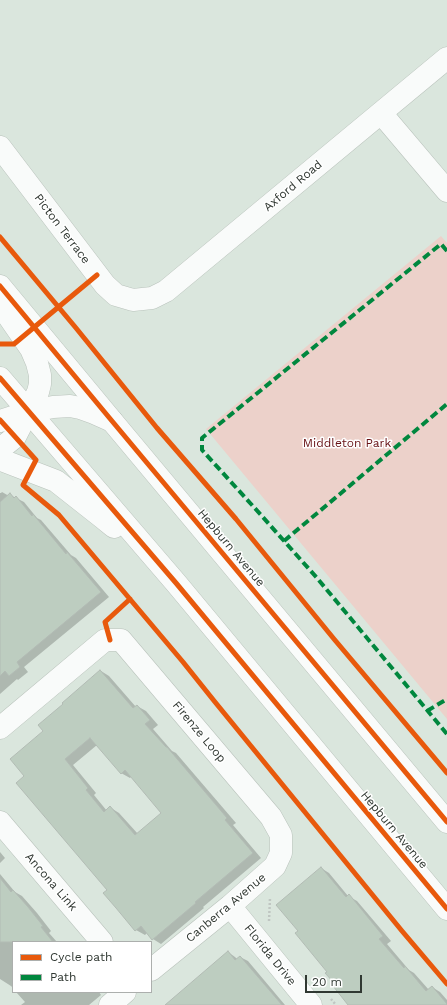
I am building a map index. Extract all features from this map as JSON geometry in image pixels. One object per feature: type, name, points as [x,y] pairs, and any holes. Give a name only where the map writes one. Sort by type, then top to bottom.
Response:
[{"type":"street","name":"Axford Road","points":[[133,300],[152,298],[166,291],[447,58]]},
{"type":"street","points":[[381,113],[447,191]]},
{"type":"street","name":"Picton Terrace","points":[[0,147],[105,284],[116,294],[133,300]]},
{"type":"street","name":"Hepburn Avenue","points":[[0,286],[447,822]]},
{"type":"street","points":[[0,304],[31,349],[40,375],[38,392],[15,437],[0,450]]},
{"type":"street","name":"Hepburn Avenue","points":[[0,378],[176,583],[447,909]]},
{"type":"street","points":[[0,421],[28,412],[53,407],[70,406],[94,413],[112,421]]},
{"type":"street","points":[[0,460],[4,460],[56,481],[104,518],[176,583]]},
{"type":"street","name":"Firenze Loop","points":[[0,728],[105,640],[121,640],[271,817],[281,835]]},
{"type":"street","name":"Ancona Link","points":[[0,822],[101,941]]},
{"type":"street","name":"Canberra Avenue","points":[[152,969],[230,906],[275,866],[281,853],[281,835]]},
{"type":"street","name":"Florida Drive","points":[[230,906],[318,999]]},
{"type":"street","points":[[110,1005],[124,993]]},
{"type":"path","points":[[269,925],[270,896]]},
{"type":"path","points":[[318,999],[336,1005]]},
{"type":"green space","name":"Middleton Park","points":[[441,236],[447,243],[447,719],[206,429]]},
{"type":"building","points":[[10,493],[14,498],[16,496],[32,516],[33,514],[66,554],[67,552],[101,592],[17,662],[20,667],[9,676],[5,671],[0,676],[0,502]]},
{"type":"building","points":[[100,670],[133,708],[137,705],[150,720],[145,724],[167,747],[227,818],[225,820],[253,853],[152,940],[141,926],[135,931],[103,893],[107,890],[16,783],[24,776],[10,759],[43,731],[38,725],[63,704],[62,703]],"holes":[[[90,738],[121,774],[125,770],[161,813],[135,835],[110,806],[104,812],[86,790],[88,788],[65,759]]]},
{"type":"building","points":[[321,867],[346,897],[349,894],[383,936],[379,939],[404,968],[405,966],[426,991],[432,986],[447,1005],[348,1005],[333,986],[335,984],[325,973],[327,972],[295,933],[298,931],[276,905]]},
{"type":"building","points":[[0,878],[11,892],[13,890],[28,907],[43,926],[41,927],[52,941],[0,942]]},
{"type":"building","points":[[228,951],[235,960],[240,956],[282,1005],[165,1005]]},
{"type":"marked path","points":[[447,251],[441,244],[202,438],[202,450],[317,578],[447,734]]},
{"type":"marked path","points":[[284,541],[447,404]]},
{"type":"marked path","points":[[427,711],[447,699]]},
{"type":"cycle path","points":[[0,237],[157,428],[236,519],[334,639],[447,773]]},
{"type":"cycle path","points":[[0,344],[14,344],[97,275]]},
{"type":"cycle path","points":[[0,286],[447,822]]},
{"type":"cycle path","points":[[0,378],[176,583],[447,909]]},
{"type":"cycle path","points":[[0,420],[36,460],[23,485],[59,515],[183,662],[447,984]]},
{"type":"cycle path","points":[[110,640],[105,622],[130,599]]}]
